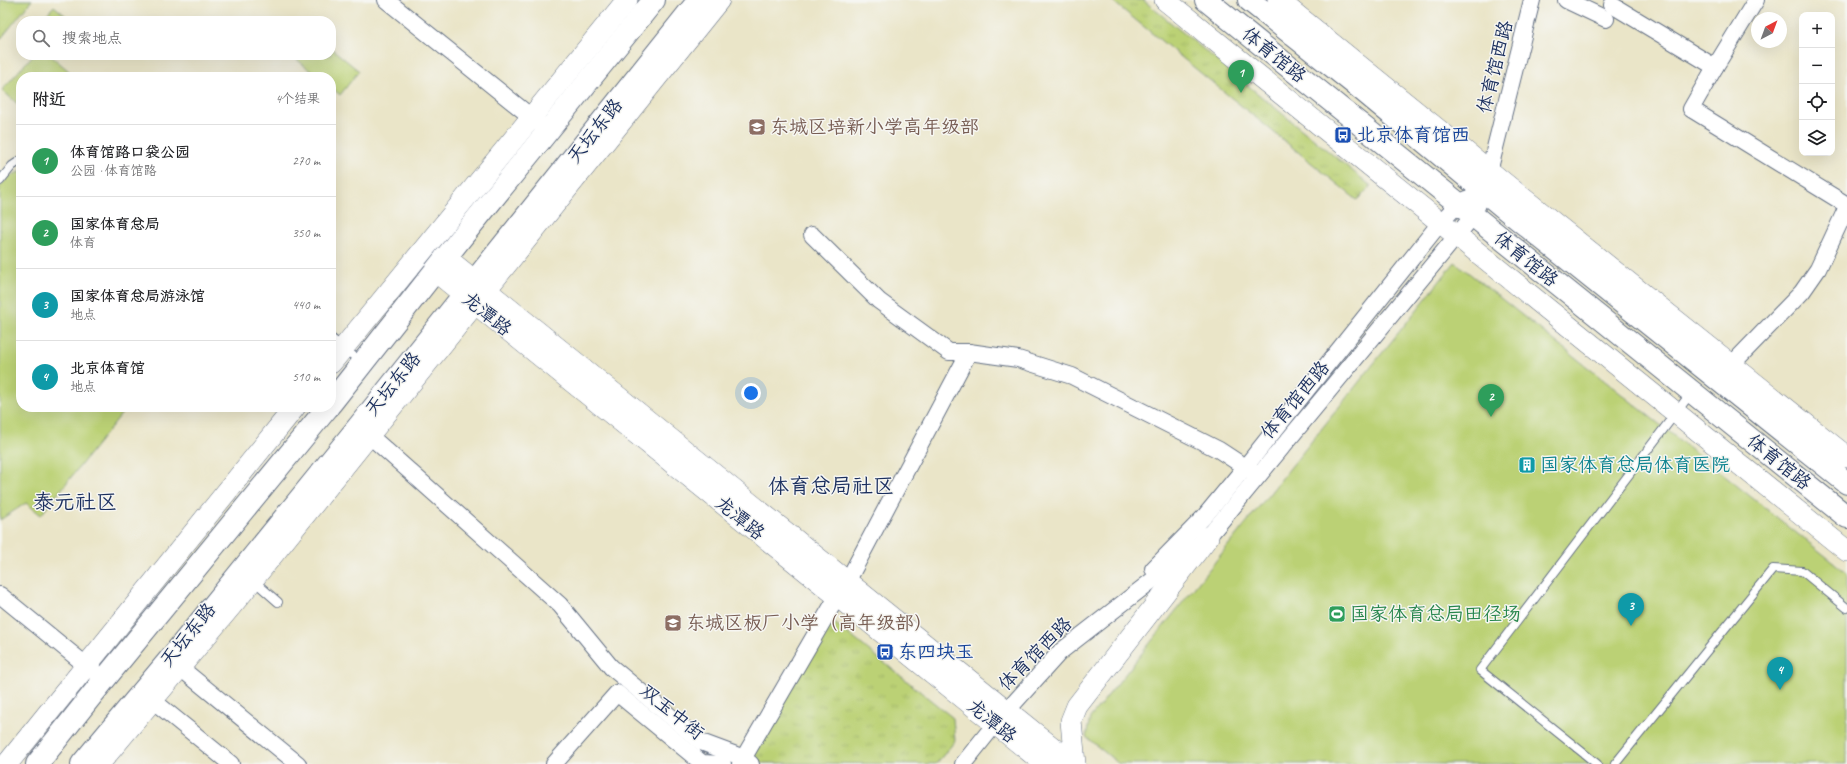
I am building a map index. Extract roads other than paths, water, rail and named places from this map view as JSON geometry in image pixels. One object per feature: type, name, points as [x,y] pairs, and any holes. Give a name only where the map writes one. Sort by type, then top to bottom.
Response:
[{"type":"main road","name":"天坛东路","points":[[336,397],[440,264],[539,124],[654,0]]},
{"type":"main road","name":"天坛东路","points":[[82,764],[147,696],[175,663],[364,430],[475,292],[699,0]]},
{"type":"main road","name":"体育馆路","points":[[1206,0],[1847,517]]},
{"type":"main road","name":"体育馆路","points":[[1249,0],[1361,89],[1487,181],[1727,373],[1847,483]]},
{"type":"main road","name":"天坛东路","points":[[38,764],[104,680],[324,412]]},
{"type":"street","points":[[386,0],[539,124]]},
{"type":"street","points":[[336,348],[539,124],[626,0]]},
{"type":"street","points":[[475,292],[719,0]]},
{"type":"street","points":[[1165,0],[1847,551]]},
{"type":"street","points":[[1278,0],[1487,181]]},
{"type":"street","name":"体育馆西路","points":[[1111,611],[1252,471],[1458,237],[1466,210],[1487,181],[1532,0]]},
{"type":"street","points":[[1566,0],[1611,8],[1715,67]]},
{"type":"street","points":[[1756,0],[1691,109],[1847,206],[1818,270],[1802,292],[1727,373],[1847,457]]},
{"type":"street","name":"体育馆西路","points":[[963,764],[1001,717],[1060,652],[1208,537],[1252,471],[1440,223],[1466,210]]},
{"type":"street","points":[[812,235],[879,301],[949,352],[969,352],[1018,359],[1072,376],[1213,446],[1252,471]]},
{"type":"street","name":"龙潭路","points":[[440,264],[1001,717],[1074,764]]},
{"type":"street","points":[[298,764],[175,663],[252,580],[364,430],[560,605],[611,667],[701,742],[745,762],[842,589],[969,352]]},
{"type":"street","points":[[7,764],[291,412]]},
{"type":"street","points":[[1074,764],[1071,722],[1077,706],[1208,537]]},
{"type":"street","points":[[0,595],[104,680]]},
{"type":"street","name":"双玉中街","points":[[554,764],[617,693],[702,763],[723,764]]},
{"type":"street","points":[[99,764],[147,696],[231,764]]},
{"type":"street","name":"龙潭路","points":[[1001,717],[1045,764]]},
{"type":"lane","points":[[0,181],[16,163]]},
{"type":"lane","points":[[336,350],[363,364]]},
{"type":"lane","points":[[1597,764],[1480,670],[1692,392]]},
{"type":"lane","points":[[1615,764],[1773,569],[1802,571],[1847,608]]},
{"type":"lane","points":[[252,580],[278,602]]},
{"type":"place","name":"体育馆路口袋公园","points":[[1241,93]]},
{"type":"place","name":"东城区培新小学高年级部","points":[[757,127]]},
{"type":"place","name":"北京体育馆西","points":[[1343,135]]},
{"type":"place","name":"国家体育总局","points":[[1491,417]]},
{"type":"place","name":"国家体育总局体育医院","points":[[1527,465]]},
{"type":"place","name":"国家体育总局田径场","points":[[1337,614]]},
{"type":"place","name":"东城区板厂小学（高年级部）","points":[[673,623]]},
{"type":"place","name":"国家体育总局游泳馆","points":[[1631,626]]},
{"type":"place","name":"东四块玉","points":[[885,652]]},
{"type":"place","name":"北京体育馆","points":[[1780,690]]},
{"type":"district","name":"体育总局社区","points":[[831,486]]},
{"type":"district","name":"泰元社区","points":[[75,502]]}]
